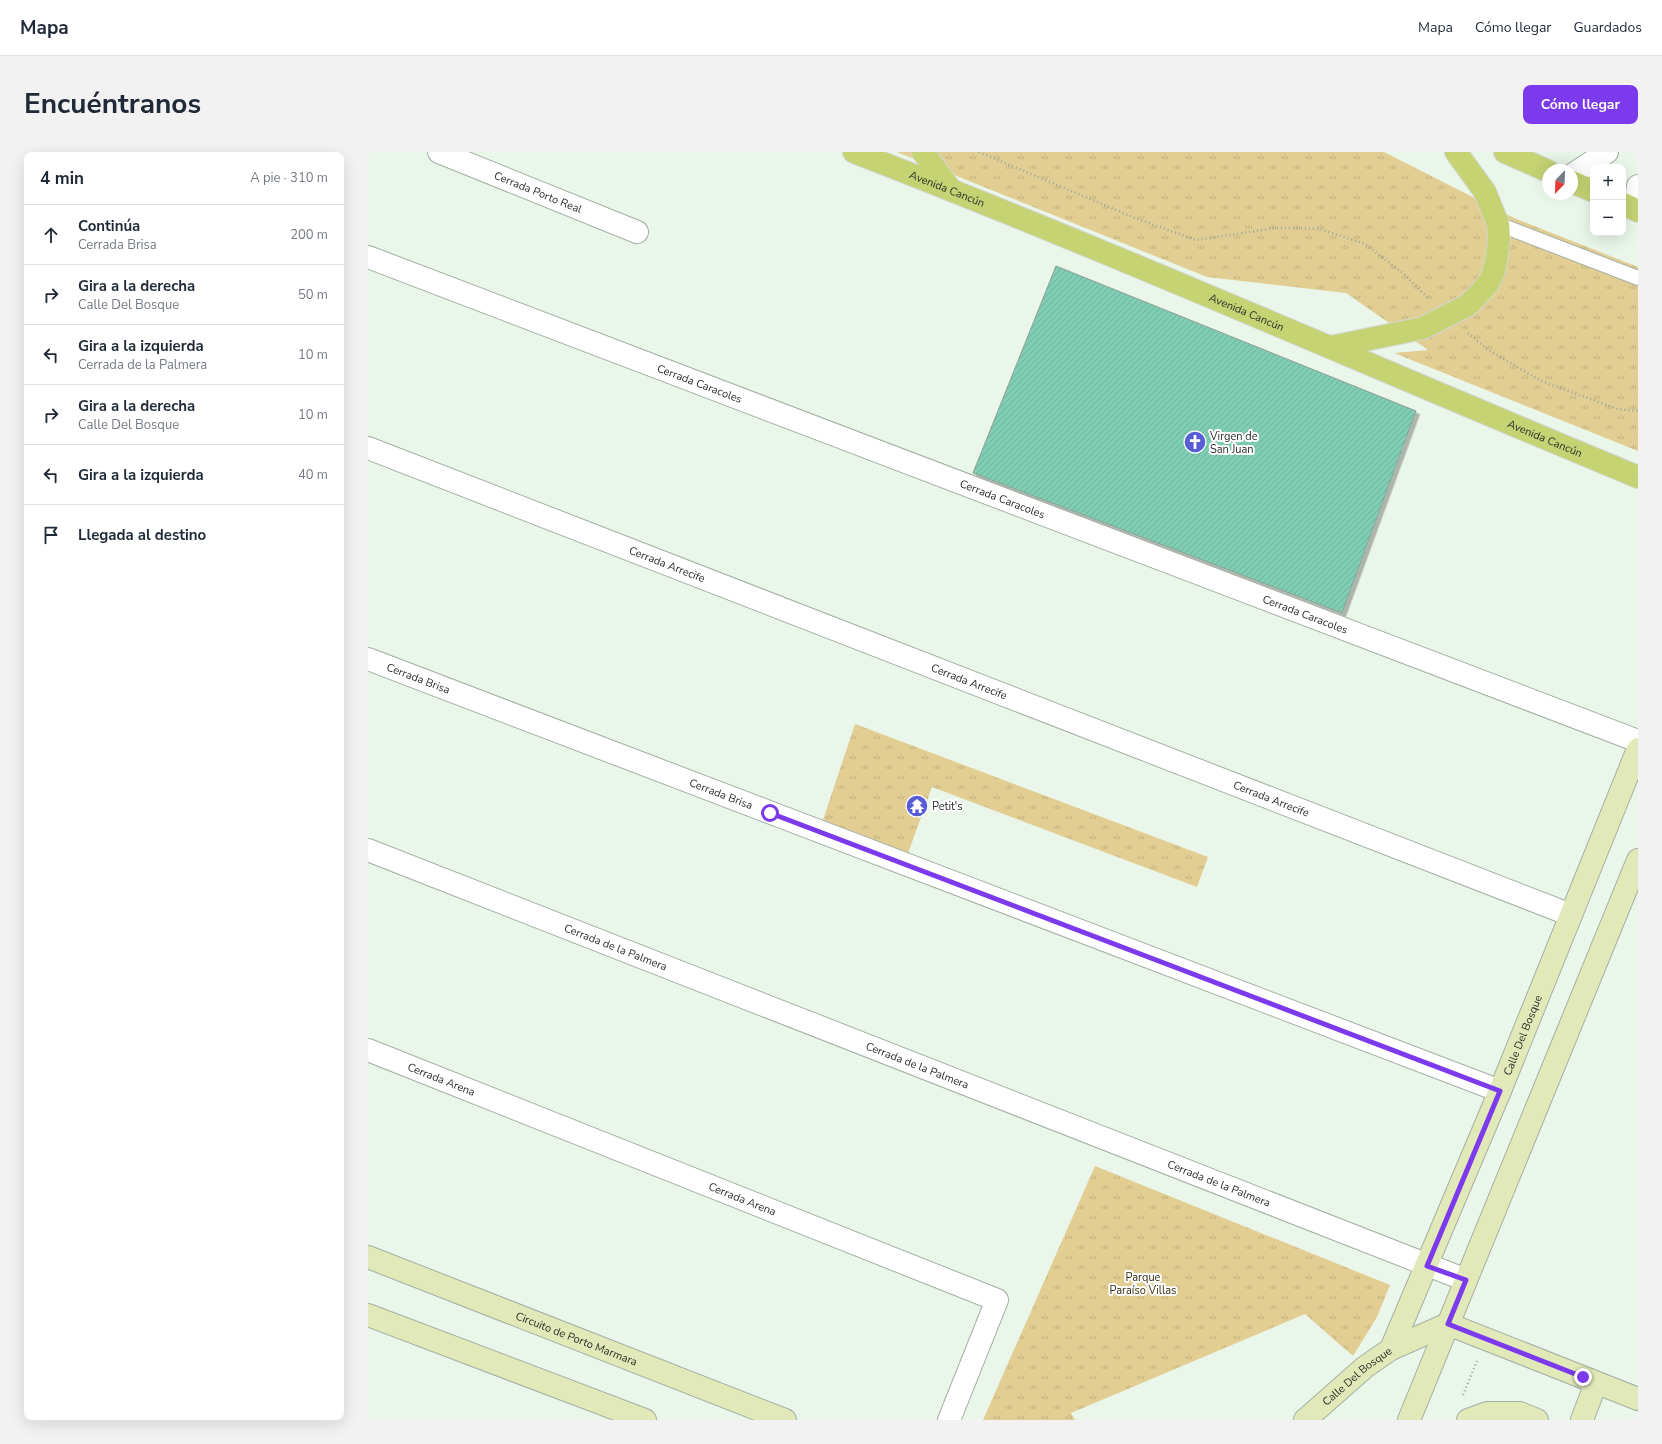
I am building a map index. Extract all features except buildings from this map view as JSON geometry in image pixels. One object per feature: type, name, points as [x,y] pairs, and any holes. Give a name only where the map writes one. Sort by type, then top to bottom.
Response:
[{"type":"main road","name":"Avenida Cancún","points":[[854,152],[951,190],[1331,347],[1638,477]]},
{"type":"main road","points":[[923,152],[951,190]]},
{"type":"main road","points":[[1331,347],[1423,328],[1468,305],[1487,285],[1493,274],[1497,256],[1499,238],[1498,224],[1485,192],[1456,152]]},
{"type":"main road","points":[[1505,152],[1542,168]]},
{"type":"main road","points":[[1578,185],[1590,190]]},
{"type":"street","name":"Cerrada Porto Real","points":[[439,152],[637,232]]},
{"type":"street","points":[[1578,171],[1607,152]]},
{"type":"street","points":[[1632,208],[1638,186]]},
{"type":"street","name":"Cerrada Caracoles","points":[[368,257],[1638,741]]},
{"type":"street","name":"Cerrada Arrecife","points":[[368,448],[1571,915]]},
{"type":"street","name":"Cerrada Brisa","points":[[368,659],[1500,1091]]},
{"type":"street","name":"Calle Del Bosque","points":[[1305,1420],[1365,1367],[1391,1349],[1500,1091],[1638,749]]},
{"type":"street","name":"Cerrada de la Palmera","points":[[368,850],[1466,1280]]},
{"type":"street","points":[[1408,1420],[1638,860]]},
{"type":"street","name":"Cerrada Arena","points":[[368,1050],[997,1300],[949,1420]]},
{"type":"street","name":"Circuito de Porto Marmara","points":[[368,1257],[785,1420]]},
{"type":"street","points":[[368,1315],[645,1420]]},
{"type":"street","points":[[1391,1349],[1448,1324],[1638,1399]]},
{"type":"street","points":[[1582,1420],[1596,1383]]},
{"type":"street","points":[[1468,1420],[1487,1413],[1520,1413],[1537,1420]]},
{"type":"lane","points":[[1498,224],[1638,278]]},
{"type":"path","points":[[979,152],[1135,218],[1196,240],[1276,228],[1320,229],[1365,244],[1404,274],[1447,317],[1487,349],[1541,381],[1618,409],[1638,411]]},
{"type":"path","points":[[1461,1399],[1486,1339]]},
{"type":"green space","points":[[897,152],[1384,152],[1514,218],[1638,267],[1638,451],[1394,353],[1428,350],[1346,293],[1207,277]]},
{"type":"green space","points":[[855,724],[1208,857],[1197,887],[932,787],[907,856],[823,820]]},
{"type":"green space","name":"Parque Paraíso Villas","points":[[1095,1166],[1390,1285],[1377,1317],[1353,1356],[1305,1314],[1071,1413],[1075,1420],[983,1420]]},
{"type":"place","name":"Virgen de San Juan","points":[[1195,442]]},
{"type":"place","name":"Petit's","points":[[917,806]]},
{"type":"route","points":[[770,813],[1500,1091],[1427,1266],[1466,1280],[1448,1324],[1583,1377]]}]
